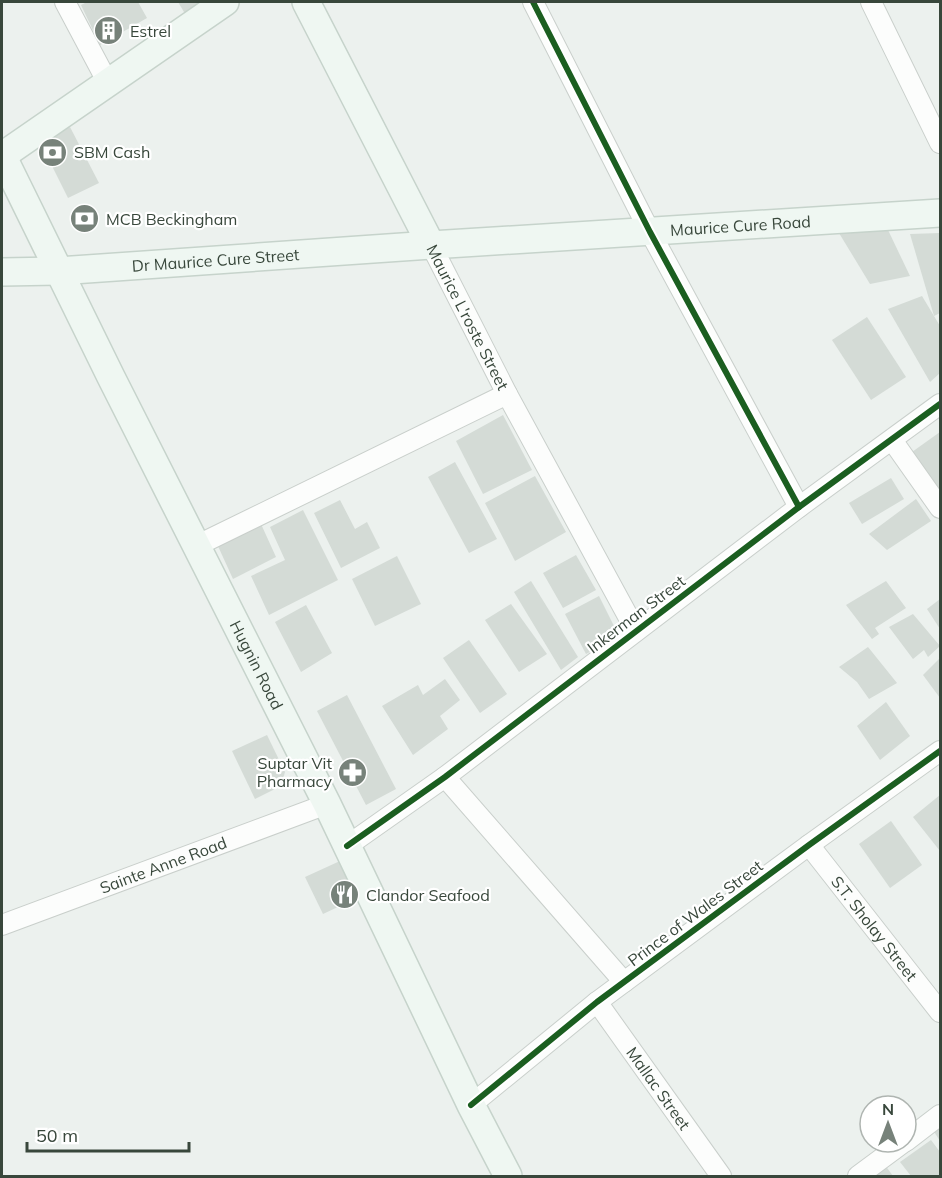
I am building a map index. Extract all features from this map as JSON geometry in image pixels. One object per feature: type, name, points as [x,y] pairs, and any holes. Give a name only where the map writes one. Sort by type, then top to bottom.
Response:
[{"type":"main road","points":[[2,155],[225,2]]},
{"type":"main road","name":"Maurice L'roste Street","points":[[306,2],[431,245]]},
{"type":"main road","name":"Hugnin Road","points":[[2,155],[58,271],[327,804],[471,1105],[508,1176]]},
{"type":"main road","name":"Maurice Cure Road","points":[[431,245],[940,213]]},
{"type":"main road","name":"Dr Maurice Cure Street","points":[[2,272],[58,271],[431,245]]},
{"type":"street","points":[[65,2],[108,83]]},
{"type":"street","points":[[533,2],[650,232],[799,507]]},
{"type":"street","points":[[871,2],[940,143]]},
{"type":"street","name":"Maurice L'roste Street","points":[[431,245],[507,394],[636,631]]},
{"type":"street","points":[[196,546],[507,394]]},
{"type":"street","name":"Inkerman Street","points":[[347,846],[445,777],[799,507],[940,404]]},
{"type":"street","points":[[892,440],[940,508]]},
{"type":"street","name":"Prince of Wales Street","points":[[471,1105],[597,1002],[809,844],[940,751]]},
{"type":"street","points":[[445,777],[624,982]]},
{"type":"street","name":"Sainte Anne Road","points":[[2,925],[327,804]]},
{"type":"street","name":"S.T. Sholay Street","points":[[809,844],[940,1012]]},
{"type":"street","name":"Mallac Street","points":[[597,1002],[721,1176]]},
{"type":"street","points":[[918,1131],[940,1115]]},
{"type":"street","points":[[858,1176],[888,1154]]},
{"type":"building","name":"Estrel","points":[[87,2],[138,2],[147,18],[100,45],[81,5]]},
{"type":"building","points":[[178,2],[207,2],[187,17]]},
{"type":"building","points":[[70,127],[99,183],[68,198],[40,142]]},
{"type":"building","points":[[888,230],[910,276],[870,284],[839,233]]},
{"type":"building","points":[[940,233],[940,313],[934,316],[910,234]]},
{"type":"building","points":[[922,296],[940,326],[940,373],[930,382],[888,309]]},
{"type":"building","points":[[867,317],[906,377],[871,400],[832,340]]},
{"type":"building","points":[[503,415],[532,470],[483,494],[456,441]]},
{"type":"building","points":[[940,432],[940,492],[912,452]]},
{"type":"building","points":[[455,462],[497,539],[469,553],[428,477]]},
{"type":"building","points":[[535,476],[566,532],[515,561],[485,503]]},
{"type":"building","points":[[891,478],[904,499],[862,524],[849,503]]},
{"type":"building","points":[[916,499],[931,521],[887,550],[869,534]]},
{"type":"building","points":[[340,500],[355,529],[367,522],[380,548],[341,568],[314,513]]},
{"type":"building","points":[[303,510],[338,580],[269,615],[251,576],[285,560],[270,527]]},
{"type":"building","points":[[261,524],[276,557],[233,579],[217,544]]},
{"type":"building","points":[[576,555],[596,590],[563,608],[543,573]]},
{"type":"building","points":[[397,556],[421,604],[375,626],[352,579]]},
{"type":"building","points":[[531,581],[578,657],[561,670],[514,592]]},
{"type":"building","points":[[886,581],[906,608],[875,628],[879,634],[872,639],[846,605]]},
{"type":"building","points":[[599,596],[619,636],[586,654],[565,614]]},
{"type":"building","points":[[940,599],[940,629],[927,609]]},
{"type":"building","points":[[511,604],[547,654],[519,672],[485,620]]},
{"type":"building","points":[[306,605],[332,653],[301,672],[275,622]]},
{"type":"building","points":[[913,614],[940,646],[928,657],[924,650],[913,659],[889,627]]},
{"type":"building","points":[[469,640],[507,694],[480,713],[443,658]]},
{"type":"building","points":[[868,647],[897,683],[869,699],[857,682],[839,667]]},
{"type":"building","points":[[940,658],[940,698],[923,675]]},
{"type":"building","points":[[445,679],[460,700],[440,716],[448,729],[413,755],[382,706],[418,685],[423,695]]},
{"type":"building","points":[[347,695],[396,789],[366,805],[317,711]]},
{"type":"building","points":[[886,702],[910,736],[880,760],[857,726]]},
{"type":"building","points":[[267,735],[285,772],[281,786],[255,799],[232,751]]},
{"type":"building","points":[[940,795],[940,851],[913,817]]},
{"type":"building","points":[[891,821],[922,865],[890,888],[859,844]]},
{"type":"building","points":[[340,861],[357,898],[323,914],[305,877]]},
{"type":"building","points":[[940,1121],[940,1141],[931,1127]]},
{"type":"building","points":[[931,1140],[940,1152],[940,1176],[911,1176],[900,1162],[911,1154],[918,1154],[918,1149]]},
{"type":"building","points":[[885,1165],[893,1176],[868,1176]]},
{"type":"cycle path","points":[[533,2],[650,232],[799,507]]},
{"type":"cycle path","points":[[347,846],[445,777],[799,507],[940,404]]},
{"type":"cycle path","points":[[471,1105],[597,1002],[940,751]]},
{"type":"place","name":"Estrel","points":[[109,31]]},
{"type":"place","name":"SBM Cash","points":[[53,152]]},
{"type":"place","name":"MCB Beckingham","points":[[85,219]]},
{"type":"place","name":"Suptar Vit Pharmacy","points":[[353,772]]},
{"type":"place","name":"Clandor Seafood","points":[[345,895]]}]
